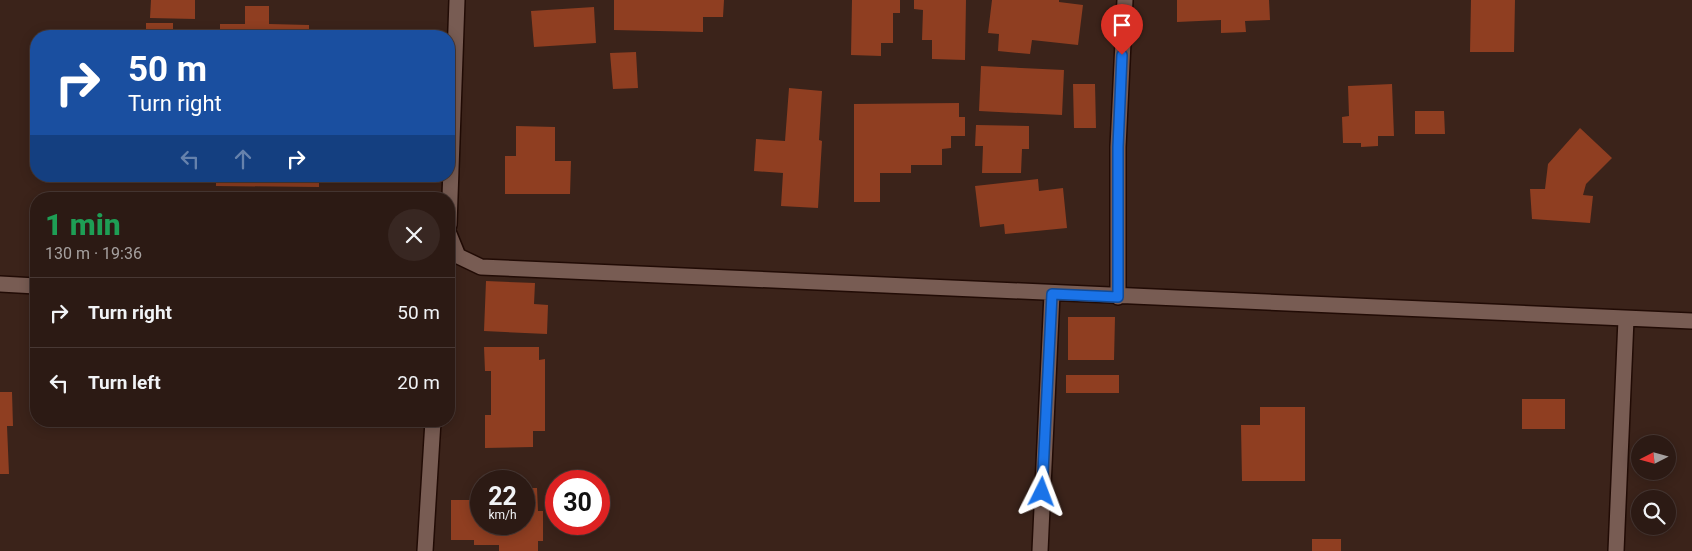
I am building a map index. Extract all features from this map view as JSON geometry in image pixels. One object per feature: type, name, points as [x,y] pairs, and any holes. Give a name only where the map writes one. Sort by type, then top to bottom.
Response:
[{"type":"street","points":[[455,56],[457,0]]},
{"type":"street","points":[[1118,297],[1118,147],[1125,0]]},
{"type":"street","points":[[455,260],[481,267],[1118,297],[1692,321]]},
{"type":"street","points":[[0,284],[30,286]]},
{"type":"street","points":[[1040,551],[1052,294]]},
{"type":"street","points":[[1616,551],[1626,319]]},
{"type":"street","points":[[425,551],[433,427]]},
{"type":"building","points":[[151,0],[195,0],[195,19],[150,18]]},
{"type":"building","points":[[614,0],[724,0],[723,17],[703,17],[703,32],[614,30]]},
{"type":"building","points":[[852,0],[900,0],[900,13],[893,13],[893,43],[881,43],[881,56],[851,55]]},
{"type":"building","points":[[914,0],[966,0],[965,60],[932,59],[932,40],[922,40],[923,10],[914,9]]},
{"type":"building","points":[[992,0],[1059,0],[1059,2],[1083,5],[1078,45],[1032,40],[1030,54],[998,51],[999,34],[988,33]]},
{"type":"building","points":[[1177,0],[1269,0],[1270,20],[1245,21],[1246,32],[1221,33],[1221,20],[1177,22]]},
{"type":"building","points":[[1471,0],[1515,0],[1514,52],[1470,52]]},
{"type":"building","points":[[245,6],[269,6],[269,24],[309,25],[309,30],[220,30],[220,24],[245,24]]},
{"type":"building","points":[[594,7],[596,43],[534,47],[531,11]]},
{"type":"building","points":[[146,23],[173,23],[173,30],[146,30]]},
{"type":"building","points":[[636,52],[638,88],[613,89],[610,53]]},
{"type":"building","points":[[981,66],[1064,70],[1062,115],[979,111]]},
{"type":"building","points":[[1073,84],[1095,84],[1096,128],[1074,128]]},
{"type":"building","points":[[1392,84],[1394,136],[1378,136],[1378,146],[1361,147],[1361,143],[1343,143],[1342,117],[1349,116],[1348,86]]},
{"type":"building","points":[[789,88],[822,91],[819,140],[822,141],[818,208],[781,206],[783,173],[754,171],[756,139],[785,141]]},
{"type":"building","points":[[959,103],[959,117],[965,117],[965,136],[951,136],[951,148],[942,149],[942,165],[911,165],[911,173],[880,173],[880,202],[854,202],[854,104]]},
{"type":"building","points":[[1415,111],[1444,111],[1445,134],[1415,134]]},
{"type":"building","points":[[976,125],[1029,126],[1029,149],[1022,149],[1021,173],[982,173],[983,146],[975,146]]},
{"type":"building","points":[[516,126],[555,127],[555,161],[571,161],[570,194],[505,194],[505,156],[516,156]]},
{"type":"building","points":[[1580,128],[1612,158],[1586,184],[1583,195],[1593,196],[1590,223],[1532,219],[1530,189],[1545,189],[1548,164]]},
{"type":"building","points":[[1038,179],[1039,191],[1063,188],[1067,228],[1005,234],[1004,224],[980,227],[975,186]]},
{"type":"building","points":[[216,182],[319,182],[319,187],[216,186]]},
{"type":"building","points":[[486,281],[535,283],[534,304],[548,305],[547,334],[484,331]]},
{"type":"building","points":[[1068,317],[1115,317],[1114,360],[1068,360]]},
{"type":"building","points":[[484,347],[539,347],[539,360],[545,359],[545,431],[533,431],[533,447],[485,448],[485,415],[491,415],[491,371],[485,371]]},
{"type":"building","points":[[1066,375],[1119,375],[1119,393],[1066,393]]},
{"type":"building","points":[[0,392],[12,392],[13,426],[7,426],[9,474],[0,474]]},
{"type":"building","points":[[1522,399],[1565,399],[1565,429],[1522,429]]},
{"type":"building","points":[[1260,407],[1305,407],[1305,481],[1242,481],[1241,425],[1260,425]]},
{"type":"building","points":[[535,488],[537,488],[538,511],[543,511],[543,541],[538,541],[538,551],[499,551],[499,545],[474,545],[474,540],[451,540],[451,500],[470,500],[470,535],[535,535]]},
{"type":"building","points":[[1312,539],[1341,539],[1341,551],[1312,551]]},
{"type":"route","points":[[1042,492],[1052,294],[1118,297],[1118,147],[1122,55]]}]
